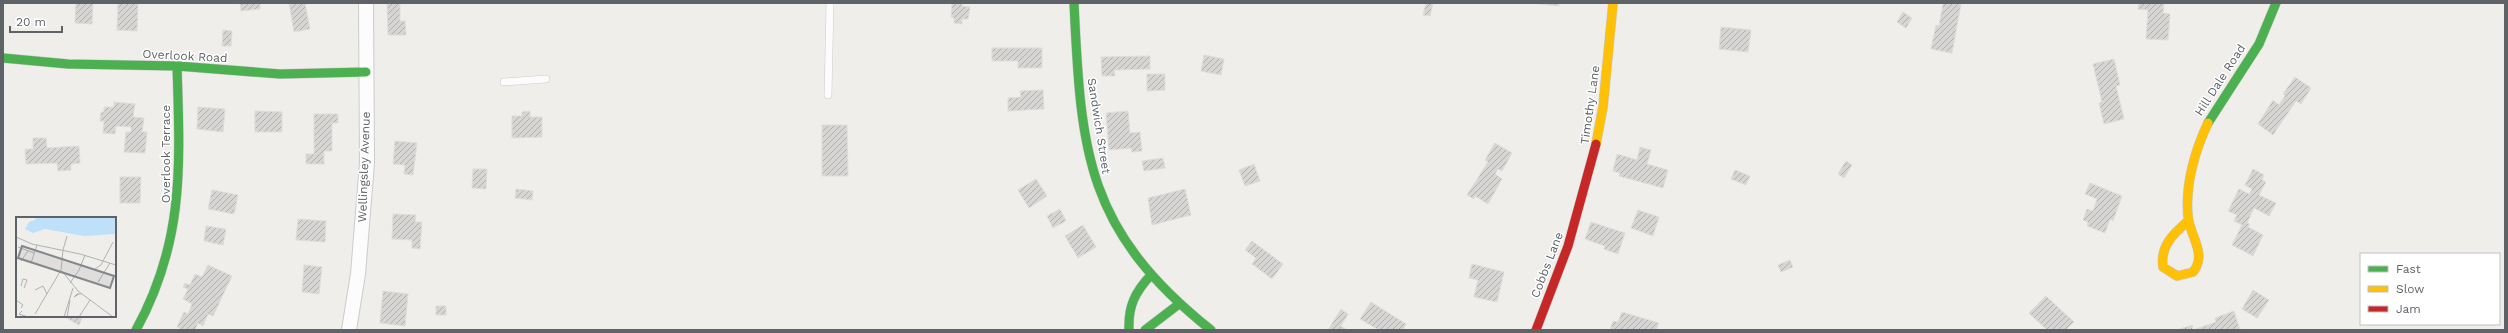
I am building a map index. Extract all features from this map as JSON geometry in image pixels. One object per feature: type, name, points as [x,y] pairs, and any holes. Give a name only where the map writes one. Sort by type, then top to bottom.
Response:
[{"type":"street","name":"Wellingsley Avenue","points":[[349,330],[358,274],[366,163],[366,3]]},
{"type":"street","name":"Sandwich Street","points":[[1074,3],[1081,100],[1094,177],[1111,218],[1151,275],[1179,304],[1211,330]]},
{"type":"street","name":"Timothy Lane","points":[[1580,208],[1600,130],[1613,3]]},
{"type":"street","name":"Hill Dale Road","points":[[2188,221],[2171,236],[2163,251],[2163,267],[2168,274],[2175,277],[2193,272],[2199,262],[2197,243],[2188,221],[2192,174],[2203,129],[2218,102],[2249,61],[2276,3]]},
{"type":"street","name":"Overlook Road","points":[[3,58],[68,64],[177,66],[280,74],[366,72]]},
{"type":"street","name":"Overlook Terrace","points":[[136,330],[162,275],[176,220],[180,164],[177,66]]},
{"type":"street","name":"Cobbs Lane","points":[[1536,330],[1561,267],[1580,208]]},
{"type":"street","points":[[1129,330],[1128,315],[1131,299],[1151,275]]},
{"type":"street","points":[[1145,330],[1179,304]]},
{"type":"lane","points":[[828,95],[830,3]]},
{"type":"lane","points":[[504,82],[546,79]]},
{"type":"building","points":[[76,3],[93,3],[92,24],[75,23]]},
{"type":"building","points":[[118,3],[138,3],[137,31],[117,30]]},
{"type":"building","points":[[240,3],[260,3],[260,9],[241,11]]},
{"type":"building","points":[[289,3],[305,3],[310,29],[294,32]]},
{"type":"building","points":[[387,3],[400,3],[400,21],[405,21],[406,35],[388,35]]},
{"type":"building","points":[[952,3],[962,3],[962,6],[970,7],[968,19],[962,19],[962,24],[954,23],[954,18],[951,17]]},
{"type":"building","points":[[1426,3],[1433,3],[1430,16],[1423,15]]},
{"type":"building","points":[[1531,3],[1559,3],[1559,6]]},
{"type":"building","points":[[1943,3],[1961,4],[1952,53],[1931,49],[1936,25],[1939,26]]},
{"type":"building","points":[[2139,3],[2164,3],[2163,13],[2170,14],[2168,40],[2146,39],[2148,10],[2138,9]]},
{"type":"building","points":[[1903,12],[1912,18],[1906,28],[1897,22]]},
{"type":"building","points":[[1721,27],[1751,30],[1748,52],[1719,49]]},
{"type":"building","points":[[223,30],[232,31],[231,46],[222,46]]},
{"type":"building","points":[[992,48],[1042,48],[1042,68],[1018,68],[1018,61],[992,61]]},
{"type":"building","points":[[1204,55],[1224,59],[1221,75],[1201,71]]},
{"type":"building","points":[[1150,56],[1150,69],[1114,70],[1115,76],[1102,76],[1101,57]]},
{"type":"building","points":[[2114,59],[2120,85],[2116,86],[2124,119],[2104,124],[2099,103],[2102,102],[2093,64]]},
{"type":"building","points":[[1147,74],[1165,74],[1165,90],[1147,91]]},
{"type":"building","points":[[2295,77],[2311,88],[2301,104],[2296,101],[2273,135],[2258,124],[2273,100],[2279,105],[2285,96],[2283,94]]},
{"type":"building","points":[[1043,90],[1044,109],[1008,111],[1008,98],[1021,97],[1020,91]]},
{"type":"building","points":[[114,102],[135,104],[133,117],[144,118],[142,132],[147,132],[145,153],[124,152],[126,132],[131,132],[131,127],[116,126],[115,134],[103,133],[104,121],[100,121],[101,112],[104,112],[104,107],[114,107]]},
{"type":"building","points":[[198,107],[225,109],[223,132],[197,129]]},
{"type":"building","points":[[255,111],[282,112],[282,132],[255,132]]},
{"type":"building","points":[[530,111],[530,117],[542,117],[542,137],[512,138],[512,116],[522,116],[522,112]]},
{"type":"building","points":[[1128,111],[1130,133],[1140,132],[1142,151],[1132,152],[1131,148],[1109,150],[1106,113]]},
{"type":"building","points":[[314,114],[338,114],[338,123],[332,123],[332,151],[324,151],[324,164],[306,164],[306,154],[314,154]]},
{"type":"building","points":[[822,125],[847,125],[848,176],[822,176]]},
{"type":"building","points":[[33,138],[46,138],[47,148],[79,146],[80,163],[71,164],[71,170],[58,171],[57,163],[26,164],[25,149],[33,149]]},
{"type":"building","points":[[395,141],[417,143],[413,175],[404,174],[405,165],[393,164]]},
{"type":"building","points":[[1495,143],[1512,153],[1502,171],[1498,169],[1495,174],[1502,179],[1488,204],[1475,196],[1474,199],[1467,195],[1488,162],[1485,160]]},
{"type":"building","points":[[1640,147],[1651,150],[1647,164],[1668,170],[1663,188],[1619,176],[1620,173],[1613,171],[1617,154],[1637,160]]},
{"type":"building","points":[[1163,158],[1165,168],[1144,171],[1142,161]]},
{"type":"building","points":[[1846,161],[1852,165],[1844,178],[1838,174]]},
{"type":"building","points":[[1254,164],[1260,181],[1245,186],[1239,170]]},
{"type":"building","points":[[473,169],[487,169],[486,189],[472,188]]},
{"type":"building","points":[[2253,169],[2264,175],[2262,180],[2266,182],[2259,195],[2276,203],[2269,216],[2254,208],[2247,223],[2250,224],[2248,227],[2263,235],[2253,256],[2232,245],[2242,225],[2234,221],[2237,215],[2228,211],[2239,189],[2249,194],[2252,189],[2245,185]]},
{"type":"building","points":[[1735,170],[1750,176],[1746,185],[1731,179]]},
{"type":"building","points":[[120,177],[141,177],[140,203],[120,203]]},
{"type":"building","points":[[1036,179],[1047,196],[1029,208],[1018,190]]},
{"type":"building","points":[[2090,183],[2122,196],[2113,221],[2110,219],[2105,233],[2087,226],[2088,222],[2083,220],[2087,209],[2093,211],[2097,199],[2085,194]]},
{"type":"building","points":[[516,189],[533,191],[532,200],[515,198]]},
{"type":"building","points":[[1185,189],[1191,215],[1152,225],[1148,198]]},
{"type":"building","points":[[212,190],[238,195],[234,214],[208,209]]},
{"type":"building","points":[[1060,209],[1066,221],[1053,228],[1047,216]]},
{"type":"building","points":[[1638,210],[1659,217],[1653,236],[1631,228]]},
{"type":"building","points":[[393,214],[416,215],[415,222],[422,222],[420,249],[412,248],[412,240],[392,239]]},
{"type":"building","points":[[298,219],[326,221],[325,242],[296,240]]},
{"type":"building","points":[[1591,222],[1625,233],[1618,254],[1604,249],[1605,246],[1585,239]]},
{"type":"building","points":[[1083,225],[1096,247],[1078,258],[1065,236]]},
{"type":"building","points":[[206,226],[226,229],[223,245],[204,241]]},
{"type":"building","points":[[1252,241],[1283,264],[1272,279],[1252,264],[1256,258],[1245,250]]},
{"type":"building","points":[[1790,260],[1793,267],[1781,272],[1778,265]]},
{"type":"building","points":[[1472,264],[1504,272],[1497,302],[1474,297],[1478,280],[1469,278]]},
{"type":"building","points":[[208,265],[232,276],[213,316],[208,314],[203,326],[198,323],[195,330],[183,330],[177,327],[184,312],[188,314],[192,304],[183,299],[188,289],[183,287],[185,283],[190,285],[195,274],[202,277]]},
{"type":"building","points":[[304,265],[322,267],[319,294],[302,292]]},
{"type":"building","points":[[2253,290],[2269,300],[2257,318],[2242,309]]},
{"type":"building","points":[[383,291],[408,294],[405,326],[380,323]]},
{"type":"building","points":[[2046,296],[2074,322],[2066,330],[2047,330],[2029,313]]},
{"type":"building","points":[[1371,302],[1406,324],[1403,330],[1379,330],[1360,319]]},
{"type":"building","points":[[436,306],[446,306],[446,315],[436,315]]},
{"type":"building","points":[[1341,309],[1348,314],[1341,326],[1347,330],[1328,330]]},
{"type":"building","points":[[2234,311],[2240,330],[2193,330],[2216,322],[2215,318]]},
{"type":"building","points":[[1622,312],[1659,323],[1656,330],[1610,330],[1613,321],[1618,322]]},
{"type":"building","points":[[65,317],[83,317],[79,325]]},
{"type":"building","points":[[2192,325],[2193,330],[2177,330]]},
{"type":"traffic: fast","points":[[1074,3],[1081,104],[1087,146],[1098,186],[1115,222],[1138,258],[1170,293],[1211,330]]},
{"type":"traffic: fast","points":[[2208,123],[2259,44],[2276,3]]},
{"type":"traffic: fast","points":[[3,58],[68,64],[177,66],[280,74],[366,72]]},
{"type":"traffic: fast","points":[[136,330],[152,297],[164,265],[176,201],[179,136],[177,66]]},
{"type":"traffic: fast","points":[[1129,330],[1131,307],[1141,287],[1151,275]]},
{"type":"traffic: fast","points":[[1145,330],[1179,304]]},
{"type":"traffic: slow","points":[[1596,144],[1603,107],[1613,3]]},
{"type":"traffic: slow","points":[[2188,221],[2169,241],[2164,253],[2163,267],[2177,276],[2193,272],[2199,258],[2189,223],[2187,204],[2195,156],[2208,123]]},
{"type":"traffic: jam","points":[[1536,330],[1568,246],[1596,144]]}]
